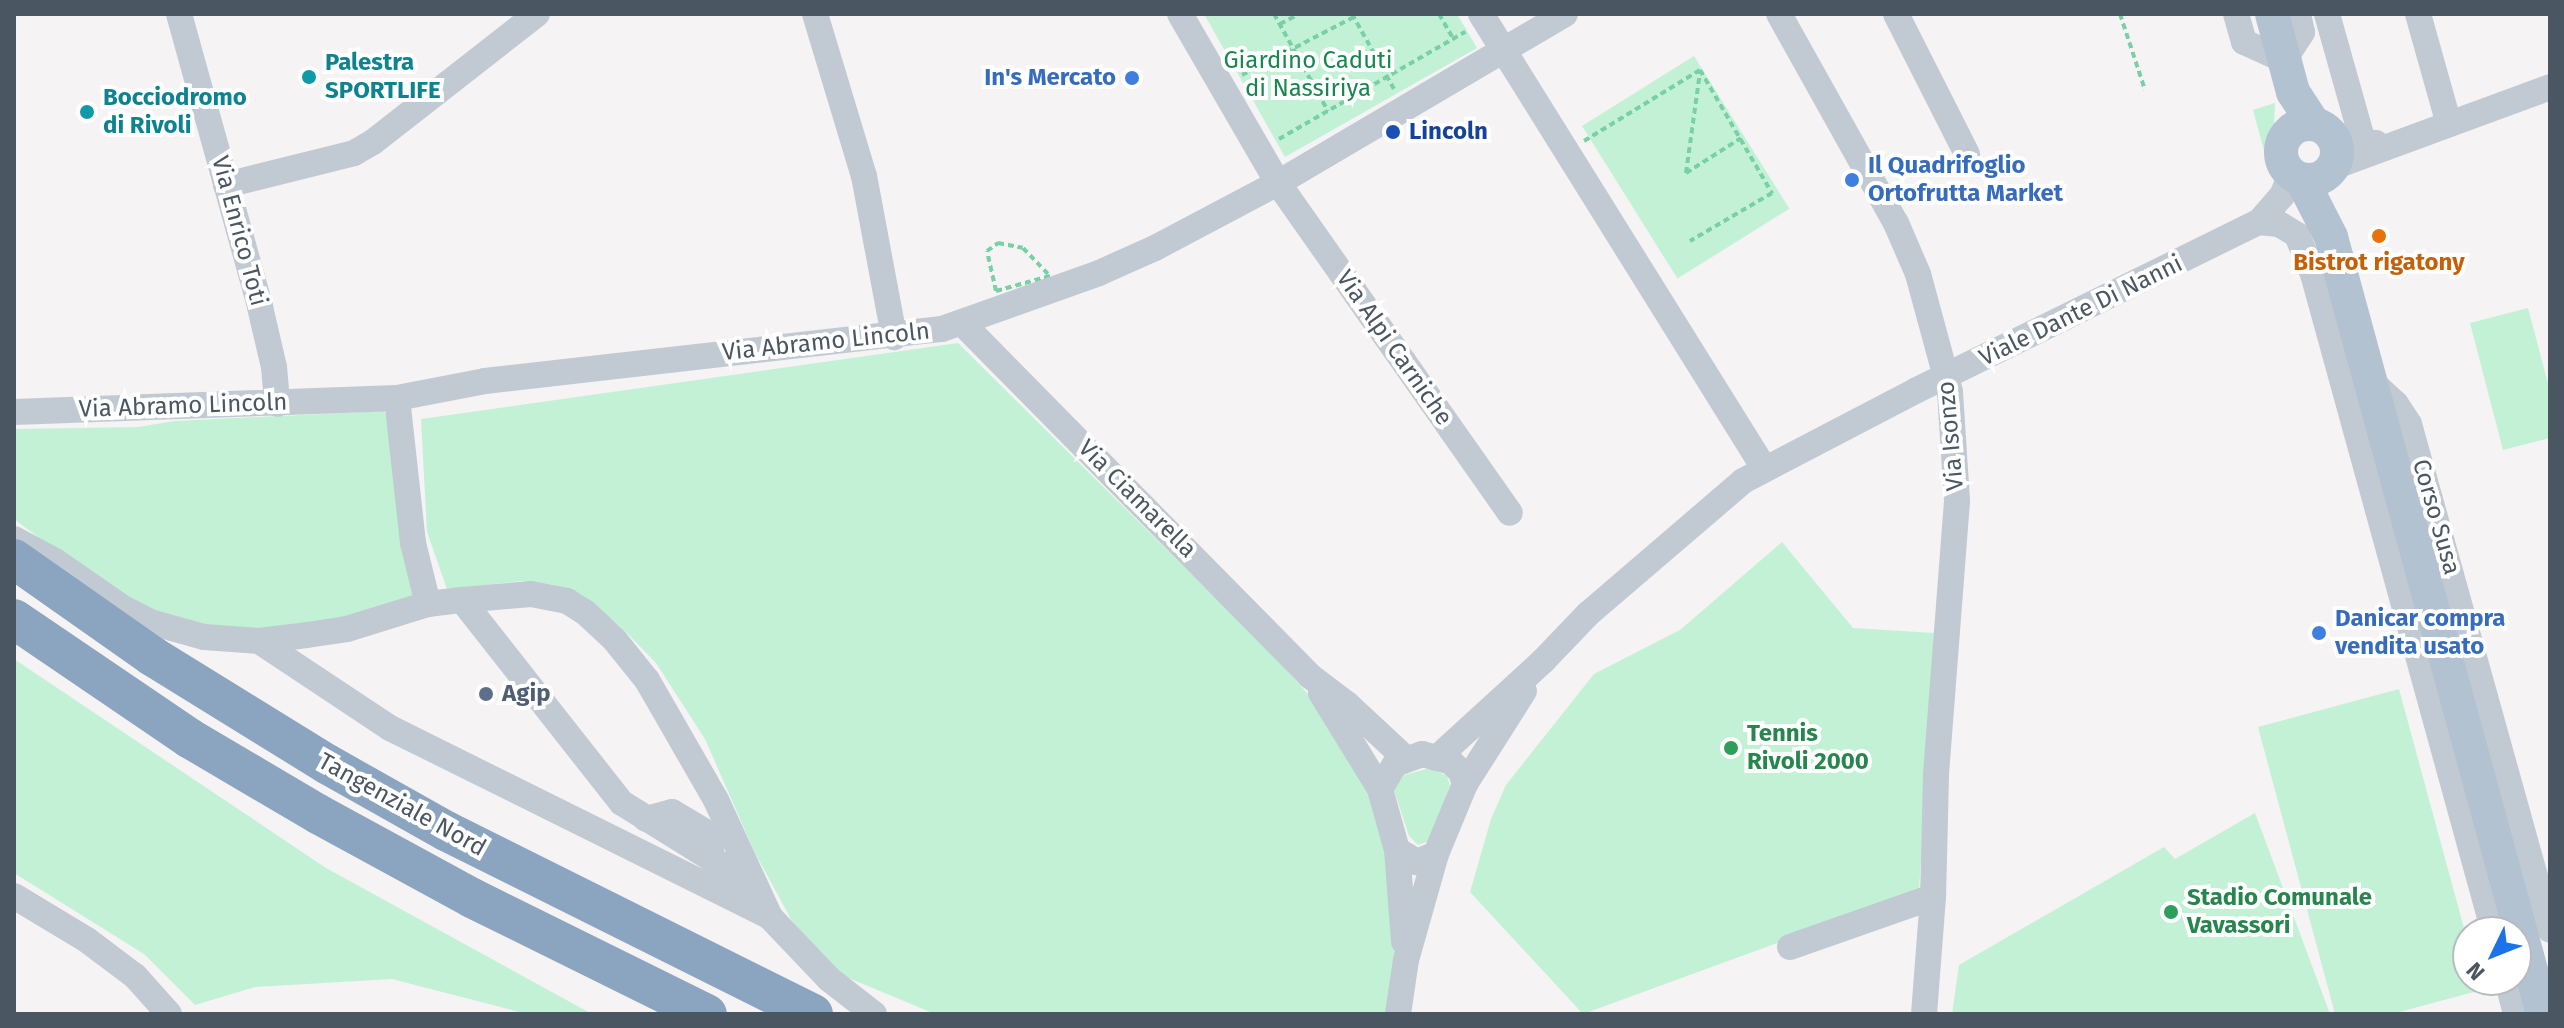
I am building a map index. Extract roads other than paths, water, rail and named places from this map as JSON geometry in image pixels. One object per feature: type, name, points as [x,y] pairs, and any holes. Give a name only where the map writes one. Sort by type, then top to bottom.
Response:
[{"type":"highway","name":"Tangenziale Nord","points":[[14,559],[152,656],[327,764],[446,831],[813,1014]]},
{"type":"highway","name":"Tangenziale Nord","points":[[14,619],[189,738],[318,814],[472,898],[707,1014]]},
{"type":"main road","name":"Corso Susa","points":[[2272,14],[2288,76],[2319,154],[2329,228],[2326,269],[2370,380],[2401,542],[2464,671],[2483,791],[2542,1014]]},
{"type":"street","name":"Via Enrico Toti","points":[[179,14],[274,367],[277,404]]},
{"type":"street","points":[[226,185],[354,153],[373,142],[537,14]]},
{"type":"street","points":[[815,14],[864,176],[894,337]]},
{"type":"street","name":"Via Alpi Carniche","points":[[1180,14],[1278,183],[1510,513]]},
{"type":"street","name":"Via Abramo Lincoln","points":[[14,412],[397,398],[485,381],[836,340],[894,337],[962,323],[1136,257],[1278,183],[1565,14]]},
{"type":"street","name":"Via Isonzo","points":[[1779,14],[1896,223],[1918,274],[1947,376],[1957,501],[1936,776],[1933,897],[1924,1014]]},
{"type":"street","points":[[1896,14],[1967,154]]},
{"type":"street","points":[[2236,14],[2244,42],[2288,76],[2302,32],[2298,14]]},
{"type":"street","name":"Corso Susa","points":[[2319,154],[2327,14]]},
{"type":"street","points":[[2418,14],[2449,124]]},
{"type":"street","points":[[1482,17],[1764,468]]},
{"type":"street","points":[[2319,154],[2392,143],[2550,87]]},
{"type":"street","points":[[2319,154],[2392,143]]},
{"type":"street","name":"Viale Dante Di Nanni","points":[[1439,756],[1637,570],[1743,481],[2259,222],[2319,154]]},
{"type":"street","name":"Corso Susa","points":[[2259,222],[2279,224],[2297,235],[2326,269],[2401,542],[2483,791],[2550,930]]},
{"type":"street","name":"Via Ciamarella","points":[[962,323],[1310,676],[1347,704],[1405,758]]},
{"type":"street","name":"Corso Susa","points":[[2370,380],[2396,404],[2409,424],[2464,671]]},
{"type":"street","points":[[397,398],[413,543],[428,604]]},
{"type":"street","points":[[14,539],[150,622],[204,637],[259,641],[347,629],[428,604],[531,594],[555,598],[586,613],[614,639],[647,680],[716,800],[752,884],[770,917],[829,979],[874,1014]]},
{"type":"street","points":[[462,600],[622,803],[752,884]]},
{"type":"street","points":[[259,641],[390,728],[770,917]]},
{"type":"street","name":"Viale Dante Di Nanni","points":[[1465,784],[1543,661]]},
{"type":"street","name":"Via Ciamarella","points":[[1310,676],[1380,789]]},
{"type":"street","points":[[1398,1014],[1406,960],[1436,854],[1465,784],[1461,772],[1439,756],[1422,754],[1405,758],[1386,775],[1380,789],[1397,850],[1406,960]]},
{"type":"street","name":"Corso Susa","points":[[2483,791],[2493,916]]},
{"type":"street","points":[[1397,850],[1417,862],[1436,854]]},
{"type":"street","points":[[14,896],[87,940],[135,976],[169,1014]]},
{"type":"street","points":[[1790,947],[1933,897]]},
{"type":"place","name":"Palestra SPORTLIFE","points":[[309,77]]},
{"type":"place","name":"In's Mercato","points":[[1132,78]]},
{"type":"place","name":"Bocciodromo di Rivoli","points":[[87,112]]},
{"type":"place","name":"Lincoln","points":[[1393,132]]},
{"type":"place","name":"Il Quadrifoglio Ortofrutta Market","points":[[1852,180]]},
{"type":"place","name":"Bistrot rigatony","points":[[2379,236]]},
{"type":"place","name":"Danicar compra vendita usato","points":[[2319,633]]},
{"type":"place","name":"Agip","points":[[486,694]]},
{"type":"place","name":"Tennis Rivoli 2000","points":[[1731,748]]},
{"type":"place","name":"Stadio Comunale Vavassori","points":[[2171,912]]},
{"type":"park label","name":"Giardino Caduti di Nassiriya","points":[[1308,75]]}]
